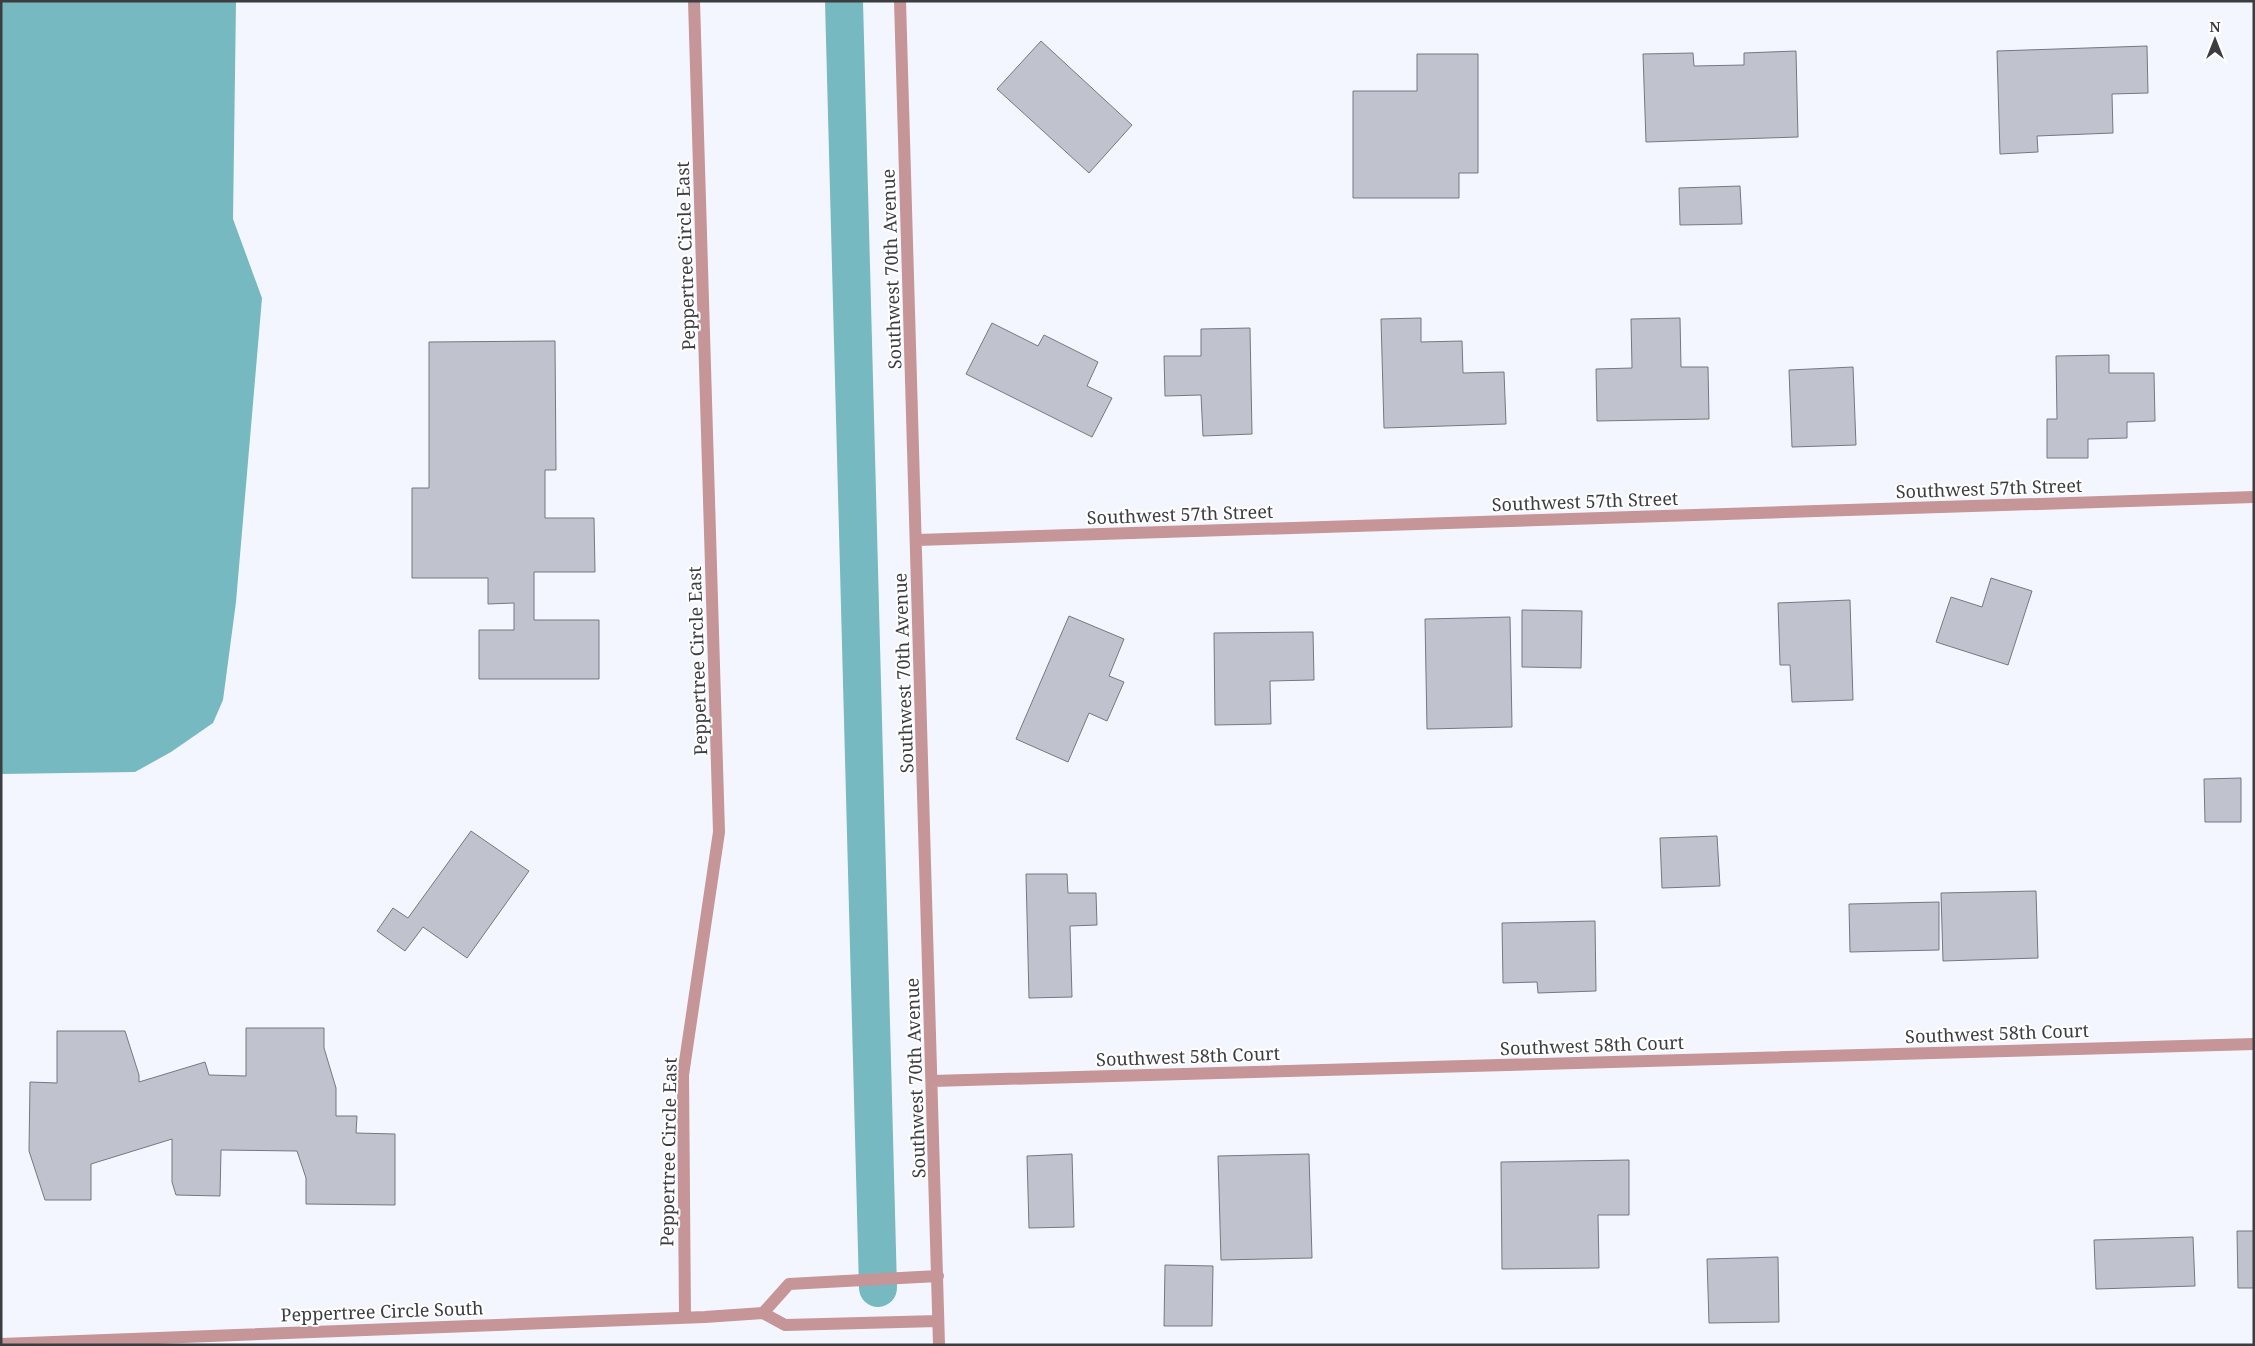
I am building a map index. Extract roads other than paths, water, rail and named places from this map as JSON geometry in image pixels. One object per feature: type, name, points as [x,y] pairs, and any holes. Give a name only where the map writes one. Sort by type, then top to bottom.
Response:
[{"type":"street","name":"Peppertree Circle East","points":[[685,1317],[683,1075],[719,832],[694,1]]},
{"type":"street","name":"Southwest 70th Avenue","points":[[900,1],[939,1345]]},
{"type":"street","name":"Southwest 57th Street","points":[[917,540],[2254,497]]},
{"type":"street","name":"Southwest 58th Court","points":[[932,1080],[2254,1044]]},
{"type":"street","points":[[938,1276],[789,1284],[763,1313],[785,1325],[938,1321]]},
{"type":"street","name":"Peppertree Circle South","points":[[1,1344],[763,1313]]},
{"type":"water","points":[[1,1],[236,1],[233,219],[262,298],[236,602],[223,700],[213,723],[171,752],[135,772],[1,774]]},
{"type":"waterway","points":[[844,1],[878,1288]]}]
